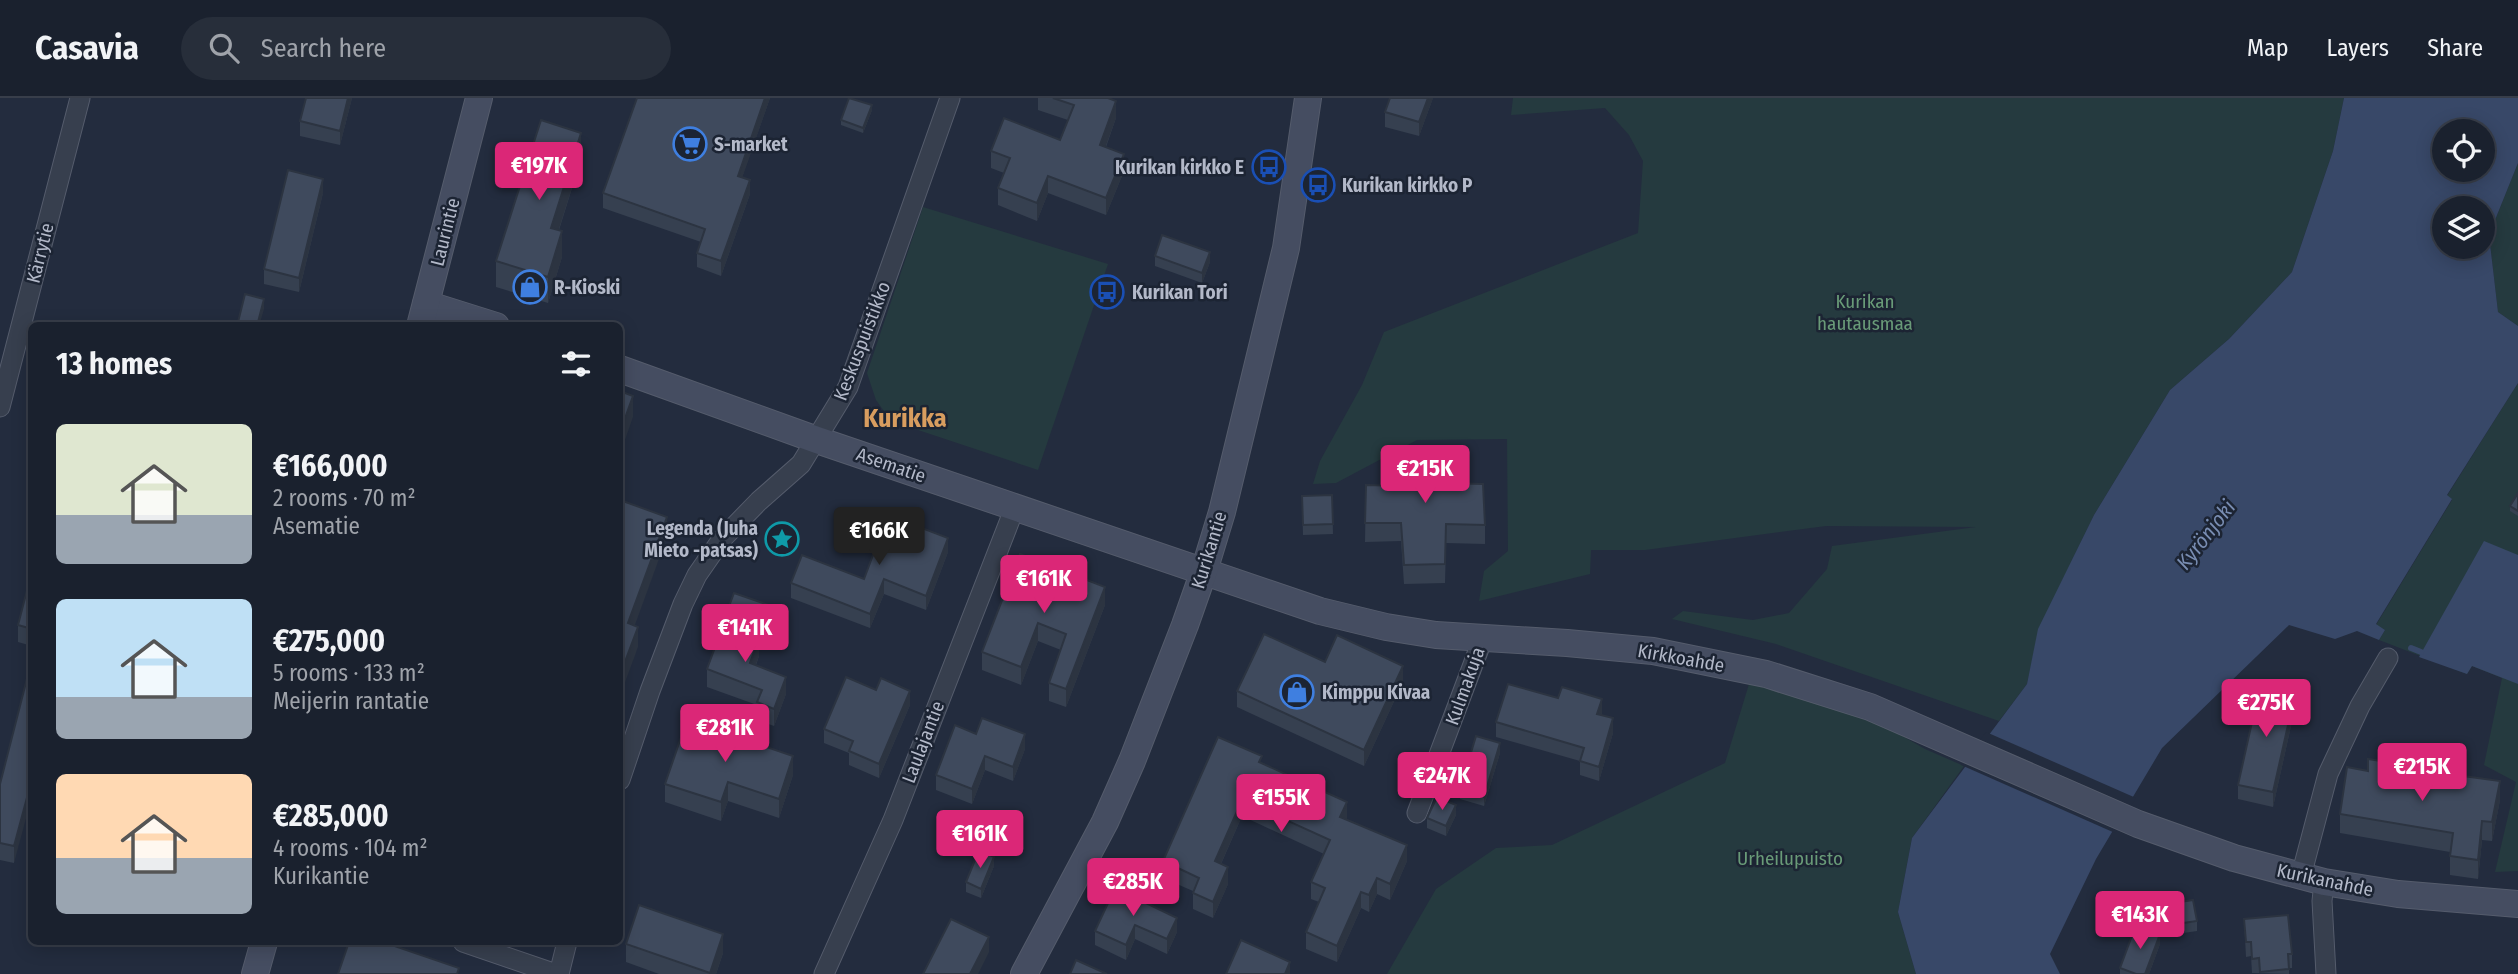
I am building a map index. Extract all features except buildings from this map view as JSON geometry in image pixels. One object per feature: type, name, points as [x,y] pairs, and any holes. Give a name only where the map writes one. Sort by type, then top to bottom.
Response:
[{"type":"main road","name":"Laurintie","points":[[423,315],[479,98]]},
{"type":"main road","name":"Kurikantie","points":[[1024,974],[1105,822],[1136,751],[1203,571],[1222,512],[1286,248],[1308,98]]},
{"type":"main road","points":[[423,315],[469,322]]},
{"type":"main road","name":"Asematie","points":[[623,370],[817,440],[1203,571]]},
{"type":"main road","name":"Kirkkoahde","points":[[1203,571],[1320,611],[1386,627],[1436,635],[1653,651],[1811,687],[1870,707],[2138,824]]},
{"type":"main road","name":"Kurikanahde","points":[[2138,824],[2194,846],[2312,879],[2398,894],[2518,904]]},
{"type":"main road","points":[[256,974],[263,945]]},
{"type":"street","name":"Kärrytie","points":[[0,407],[80,98]]},
{"type":"street","name":"Keskuspuistikko","points":[[623,771],[650,691],[697,575],[722,539],[801,464],[848,387],[950,98]]},
{"type":"street","name":"Laulajantie","points":[[824,974],[888,832],[1015,507]]},
{"type":"street","name":"Kulmakuja","points":[[1417,813],[1483,638]]},
{"type":"street","points":[[2326,974],[2322,901],[2312,879],[2328,774],[2360,706],[2388,658]]},
{"type":"street","points":[[472,945],[558,974],[566,945]]},
{"type":"green space","name":"Kurikan hautausmaa","points":[[1513,98],[2344,98],[2333,151],[2292,272],[2229,339],[2170,390],[2094,515],[2039,629],[2027,684],[1999,721],[1776,644],[1672,619],[1683,611],[1753,620],[1789,613],[1827,569],[1832,546],[1976,527],[1826,526],[1645,550],[1591,550],[1590,574],[1479,601],[1484,571],[1508,551],[1507,439],[1417,440],[1336,483],[1313,484],[1320,461],[1362,385],[1384,332],[1638,233],[1643,161],[1629,135],[1605,108],[1511,115]]},
{"type":"green space","points":[[2518,163],[2518,326],[2498,312],[2492,259],[2495,259],[2495,220]]},
{"type":"green space","points":[[923,207],[1108,264],[1038,470],[891,421],[876,400],[867,373]]},
{"type":"green space","points":[[2518,383],[2518,871],[2495,872],[2516,782],[2484,765],[2502,678],[2472,666],[2467,674],[2379,640],[2385,630],[2376,625],[2452,500],[2447,496]]},
{"type":"green space","name":"Urheilupuisto","points":[[1749,684],[1810,699],[1892,730],[1925,749],[1964,766],[1912,838],[1898,912],[1916,974],[1387,974],[1436,889],[1496,848],[1552,845],[1725,763]]},
{"type":"water","name":"Kyrönjoki","points":[[2344,98],[2518,98],[2518,163],[2495,220],[2495,196],[2432,196],[2432,259],[2492,259],[2498,312],[2518,326],[2518,383],[2447,495],[2452,499],[2376,624],[2385,630],[2379,640],[2357,631],[2335,639],[2289,625],[2162,748],[2096,859],[2050,954],[2060,974],[1916,974],[1898,912],[1912,838],[2027,684],[2038,629],[2094,515],[2170,390],[2229,339],[2292,272],[2333,151]]},
{"type":"water","points":[[2484,541],[2518,555],[2518,684],[2472,666],[2467,674],[2419,657]]},
{"type":"pier","points":[[1986,732],[2136,798],[2115,833],[1961,765]]},
{"type":"waterway","points":[[2411,648],[2421,652]]},
{"type":"place","name":"S-market","points":[[690,144]]},
{"type":"place","name":"Kurikan kirkko E","points":[[1269,167]]},
{"type":"place","name":"Kurikan kirkko P","points":[[1318,185]]},
{"type":"place","name":"R-Kioski","points":[[530,287]]},
{"type":"place","name":"Kurikan Tori","points":[[1107,292]]},
{"type":"place","name":"Legenda (Juha Mieto -patsas)","points":[[782,539]]},
{"type":"place","name":"Kimppu Kivaa","points":[[1297,692]]},
{"type":"district","name":"Kurikka","points":[[905,418]]}]
